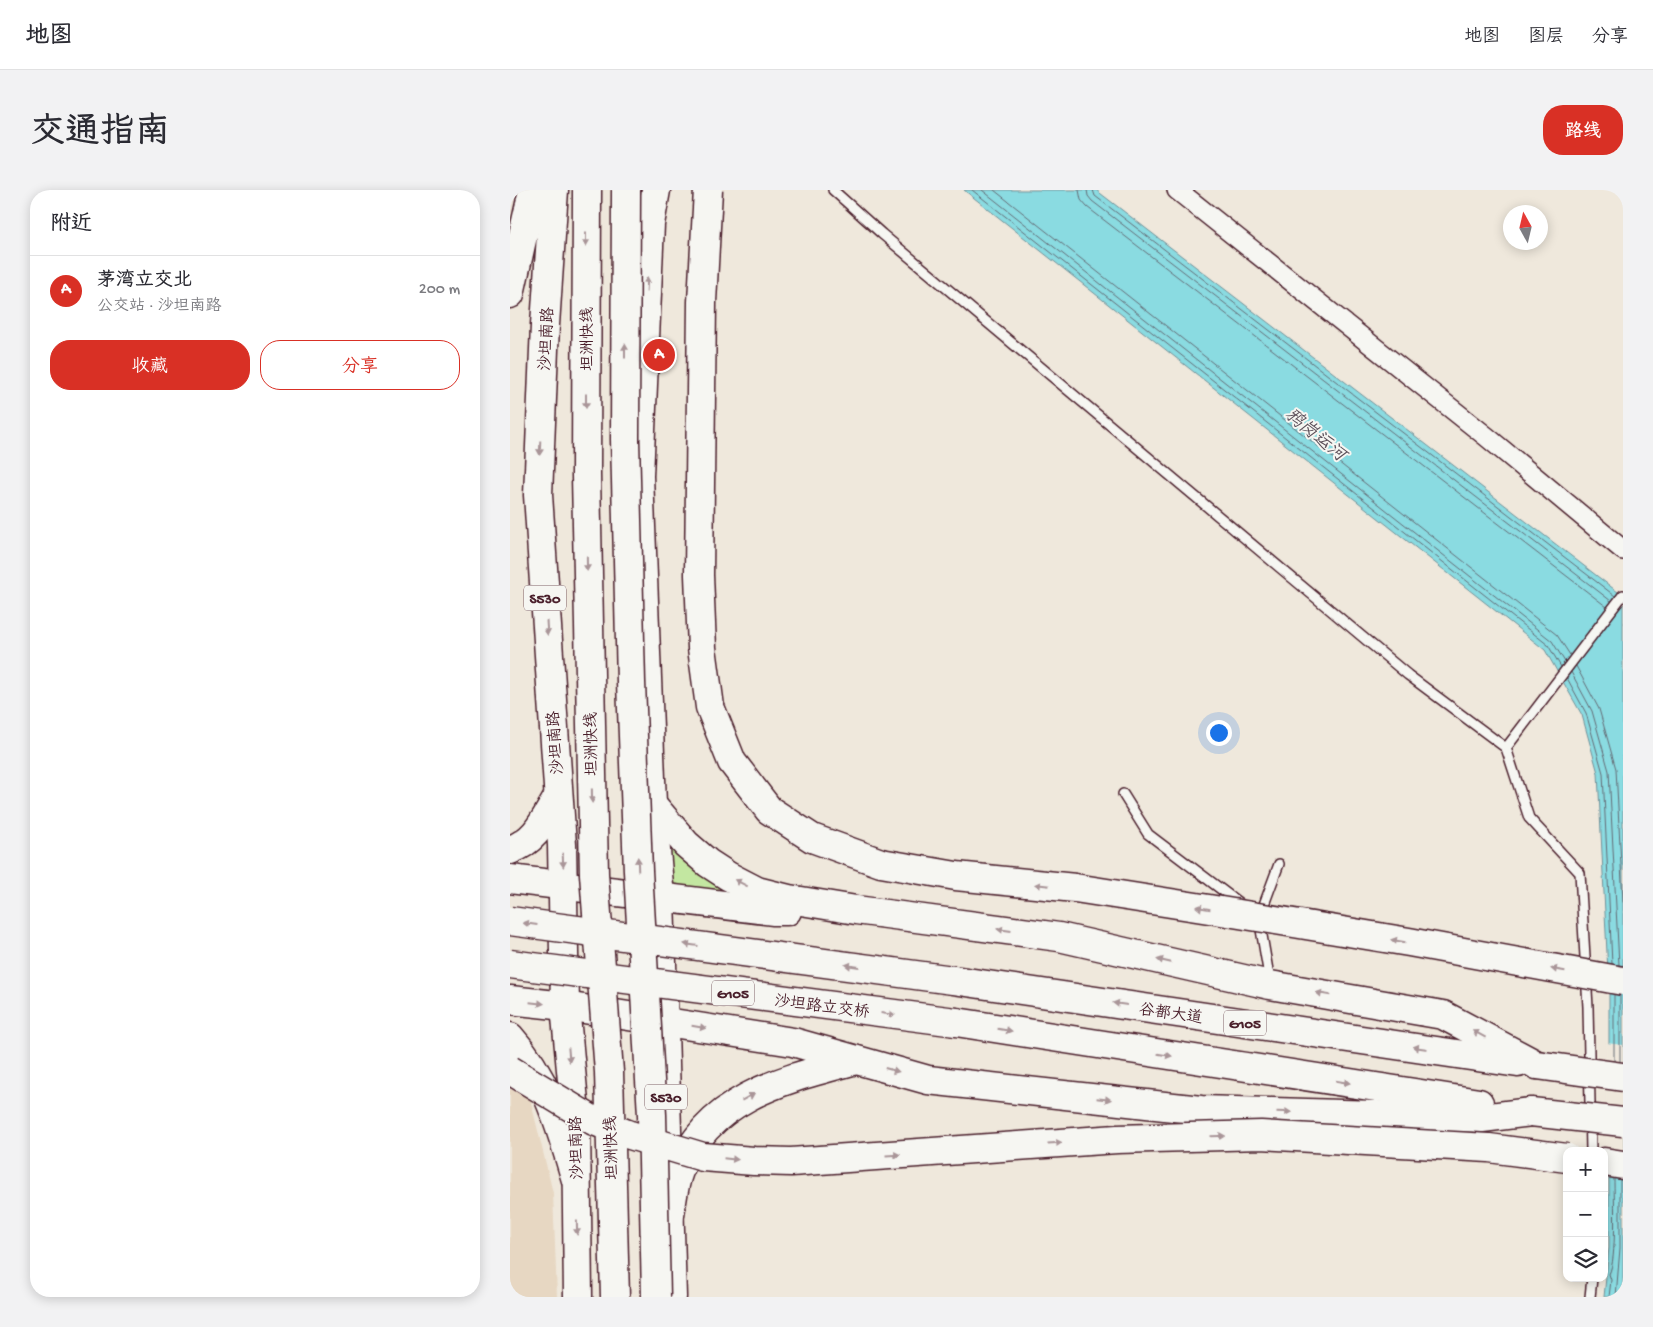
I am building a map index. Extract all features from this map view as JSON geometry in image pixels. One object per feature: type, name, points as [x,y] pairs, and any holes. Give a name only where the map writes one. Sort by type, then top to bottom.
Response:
[{"type":"main road","points":[[510,294],[533,190]]},
{"type":"main road","name":"沙坦南路","points":[[554,190],[545,325],[538,494],[564,887],[565,1006],[576,1123],[578,1297]]},
{"type":"main road","name":"坦洲快线","points":[[588,190],[586,475],[593,845],[609,1072],[615,1297]]},
{"type":"main road","points":[[626,190],[625,439],[631,682],[638,871],[652,1115],[656,1297]]},
{"type":"main road","name":"S530","points":[[656,190],[650,224],[639,476],[652,804],[660,897],[672,1297]]},
{"type":"main road","points":[[708,190],[702,312],[699,575],[702,648],[710,707],[732,762],[769,810],[812,838],[881,862],[956,876],[1075,888],[1209,909],[1410,942],[1623,981]]},
{"type":"main road","points":[[510,850],[519,847],[532,838],[558,797]]},
{"type":"main road","points":[[652,804],[686,844],[708,863],[757,891],[789,899],[856,910],[1059,937],[1270,985],[1443,1015],[1537,1066]]},
{"type":"main road","points":[[510,879],[774,911],[856,910]]},
{"type":"main road","name":"谷都大道","points":[[510,921],[952,980],[1537,1066]]},
{"type":"main road","name":"沙坦路立交桥","points":[[510,964],[956,1022],[1531,1112]]},
{"type":"main road","points":[[510,1000],[565,1006],[793,1042],[928,1080],[1201,1110],[1482,1118],[1531,1112]]},
{"type":"main road","points":[[510,1037],[525,1053],[552,1102],[576,1180]]},
{"type":"main road","points":[[669,1220],[678,1172],[697,1137],[718,1116],[746,1097],[775,1083],[857,1060]]},
{"type":"main road","name":"G105","points":[[1537,1066],[1623,1077]]},
{"type":"main road","points":[[510,1070],[594,1121],[630,1135],[702,1156],[754,1162],[791,1162],[1117,1138],[1261,1135],[1489,1148],[1563,1157]]},
{"type":"main road","name":"G105","points":[[1531,1112],[1623,1122]]},
{"type":"main road","points":[[1608,1163],[1623,1165]]},
{"type":"street","points":[[1177,190],[1487,437],[1623,550]]},
{"type":"lane","points":[[834,190],[882,234],[1408,675],[1506,748],[1529,818],[1580,873],[1588,1007],[1591,1147]]},
{"type":"lane","points":[[1506,748],[1623,595]]},
{"type":"lane","points":[[1123,794],[1148,834],[1259,918]]},
{"type":"lane","points":[[1270,985],[1259,918],[1279,864]]},
{"type":"lane","points":[[1590,1297],[1592,1282]]},
{"type":"shaded area","points":[[510,1089],[530,1098],[553,1193],[557,1297],[510,1297]]},
{"type":"green space","points":[[667,828],[739,895],[664,883]]},
{"type":"water","name":"鸦岗运河","points":[[964,190],[1096,190],[1623,596],[1623,1297],[1604,1297],[1606,1282],[1608,1282],[1609,1248],[1609,993],[1598,773],[1582,715],[1545,650]]},
{"type":"pier","points":[[1606,1043],[1623,1045],[1623,1158],[1608,1155],[1608,1147],[1606,1147]]},
{"type":"place","name":"茅湾立交北","points":[[659,355]]}]
